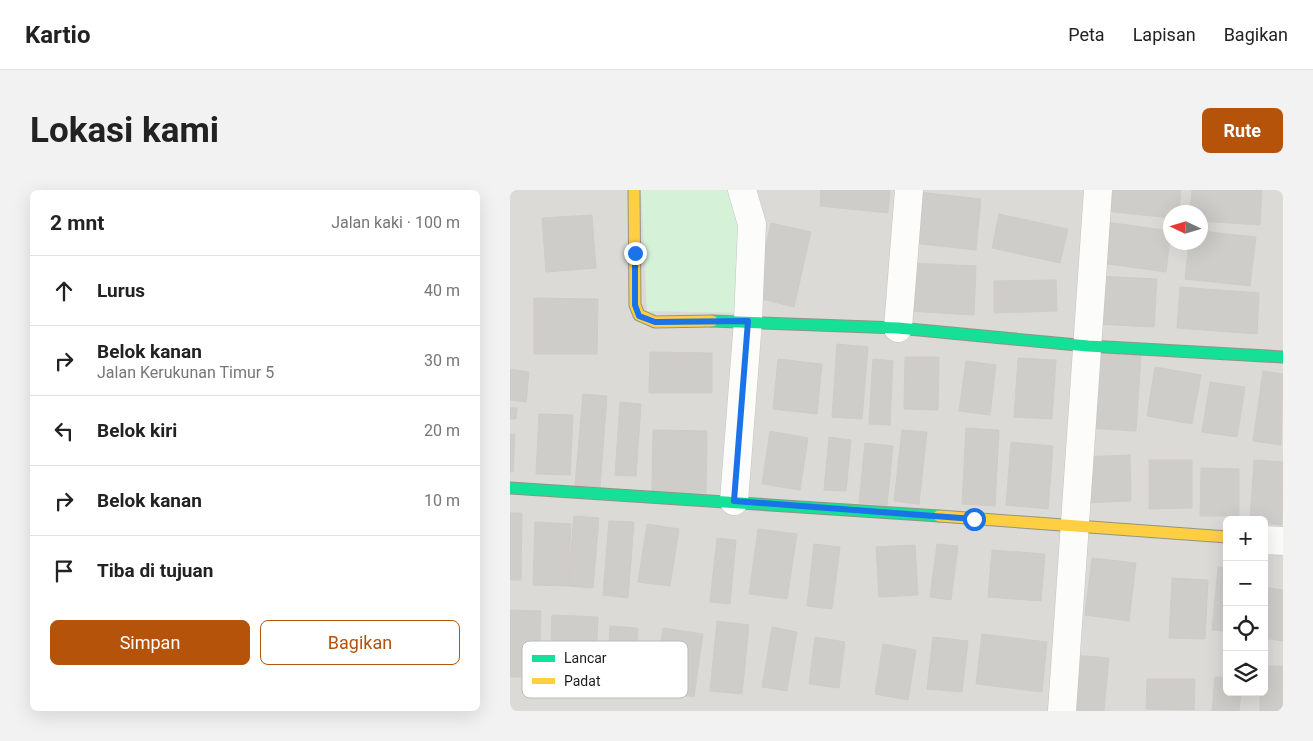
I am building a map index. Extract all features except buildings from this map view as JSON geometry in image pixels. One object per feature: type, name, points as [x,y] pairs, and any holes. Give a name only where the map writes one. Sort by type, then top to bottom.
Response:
[{"type":"street","points":[[634,190],[635,305],[639,316],[655,322],[748,321],[898,328],[1088,346],[1283,357]]},
{"type":"street","points":[[734,501],[748,321],[752,224],[742,190]]},
{"type":"street","points":[[898,328],[909,190]]},
{"type":"street","points":[[1062,711],[1098,190]]},
{"type":"street","points":[[510,488],[734,501],[1223,537]]},
{"type":"street","points":[[1268,540],[1283,541]]},
{"type":"shaded area","points":[[510,190],[1283,190],[1283,711],[510,711]]},
{"type":"green space","points":[[641,190],[731,190],[741,206],[741,313],[647,311]]},
{"type":"traffic: fast","points":[[712,321],[898,328],[1088,346],[1283,357]]},
{"type":"traffic: fast","points":[[510,488],[939,516]]},
{"type":"traffic: slow","points":[[634,190],[635,305],[639,315],[655,322],[712,321]]},
{"type":"traffic: slow","points":[[939,516],[1223,537]]},
{"type":"route","points":[[635,253],[635,305],[639,316],[655,322],[748,321],[734,501],[974,519]]}]
